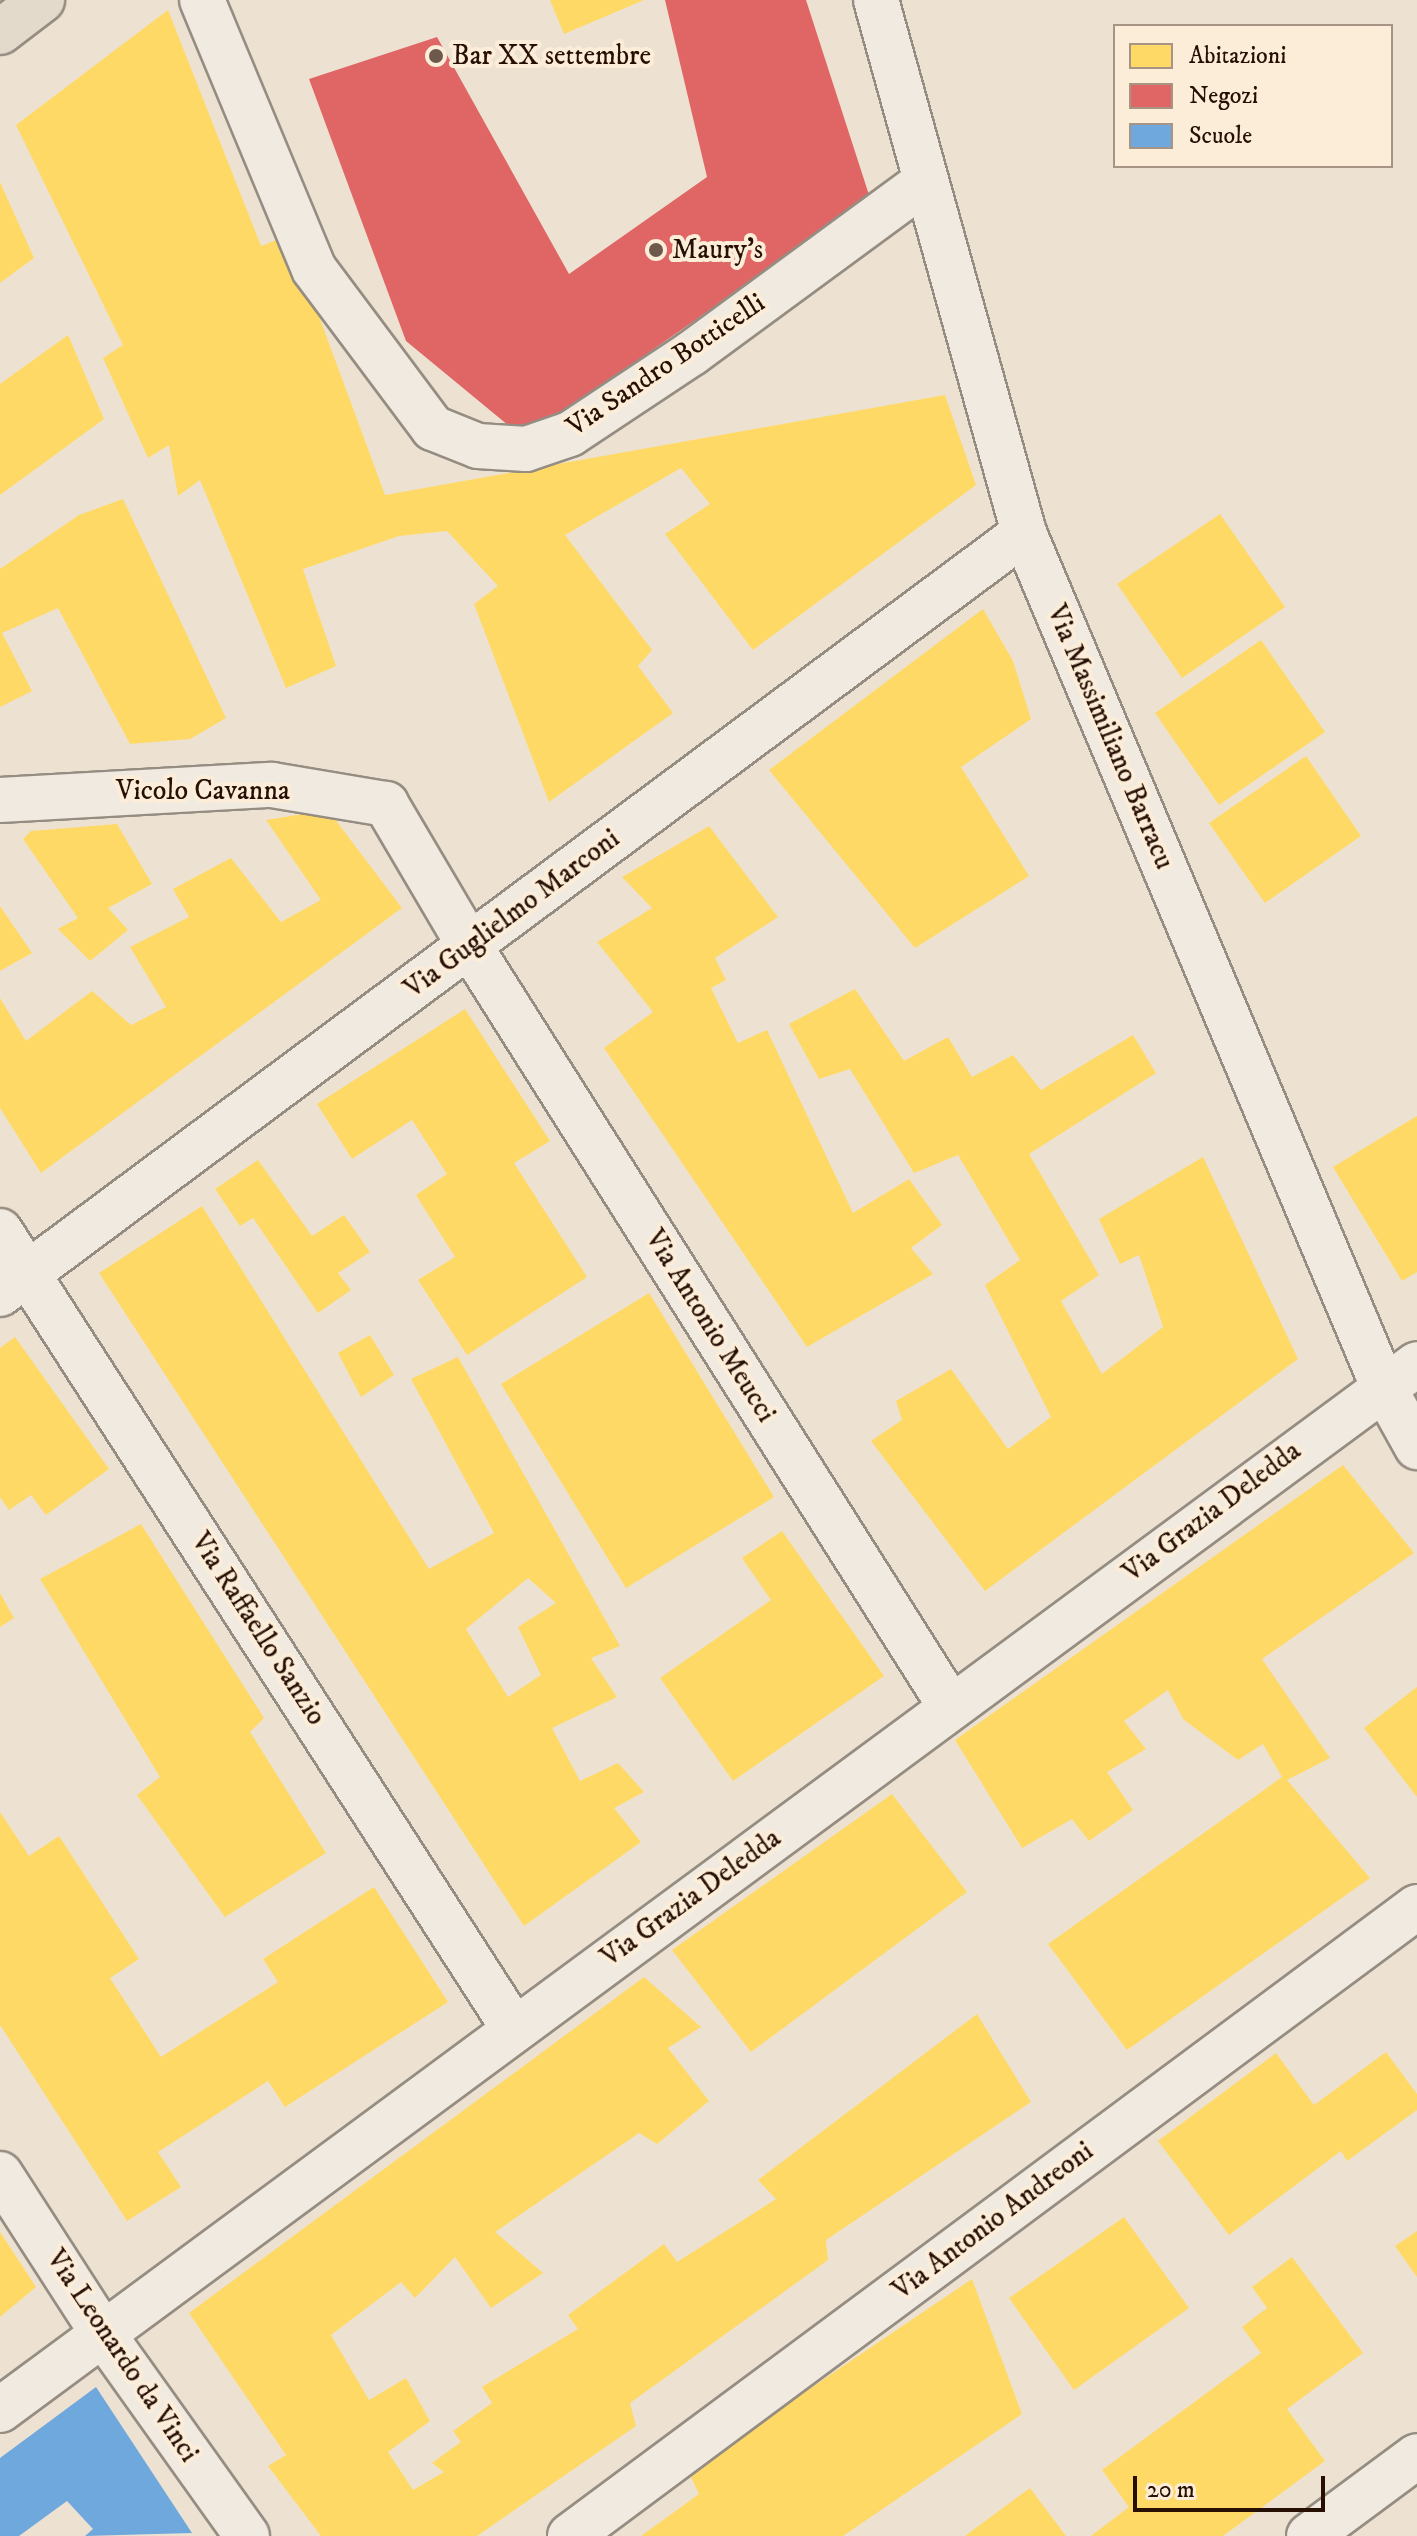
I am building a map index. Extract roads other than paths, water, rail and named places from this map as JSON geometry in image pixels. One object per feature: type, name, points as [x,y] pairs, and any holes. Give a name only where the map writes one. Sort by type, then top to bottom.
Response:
[{"type":"main road","points":[[0,32],[42,0]]},
{"type":"street","name":"Via Sandro Botticelli","points":[[202,0],[314,269],[433,428],[478,446],[526,449],[570,434],[692,353],[926,181]]},
{"type":"street","name":"Via Massimiliano Barracu","points":[[876,0],[1024,533],[1400,1375],[1417,1447]]},
{"type":"street","name":"Via Guglielmo Marconi","points":[[15,1284],[1024,533]]},
{"type":"street","name":"Vicolo Cavanna","points":[[0,800],[272,785],[386,804],[469,945]]},
{"type":"street","name":"Via Antonio Meucci","points":[[469,945],[950,1706]]},
{"type":"street","name":"Via Raffaello Sanzio","points":[[0,1231],[15,1284],[514,2029]]},
{"type":"street","name":"Via Grazia Deledda","points":[[0,2410],[1400,1375]]},
{"type":"street","name":"Via Antonio Andreoni","points":[[570,2536],[1417,1907]]},
{"type":"street","name":"Via Leonardo da Vinci","points":[[0,2174],[103,2334],[247,2536]]},
{"type":"street","points":[[1309,2536],[1417,2456]]},
{"type":"place","name":"Bar XX settembre","points":[[436,56]]},
{"type":"place","name":"Maury's","points":[[656,250]]}]
